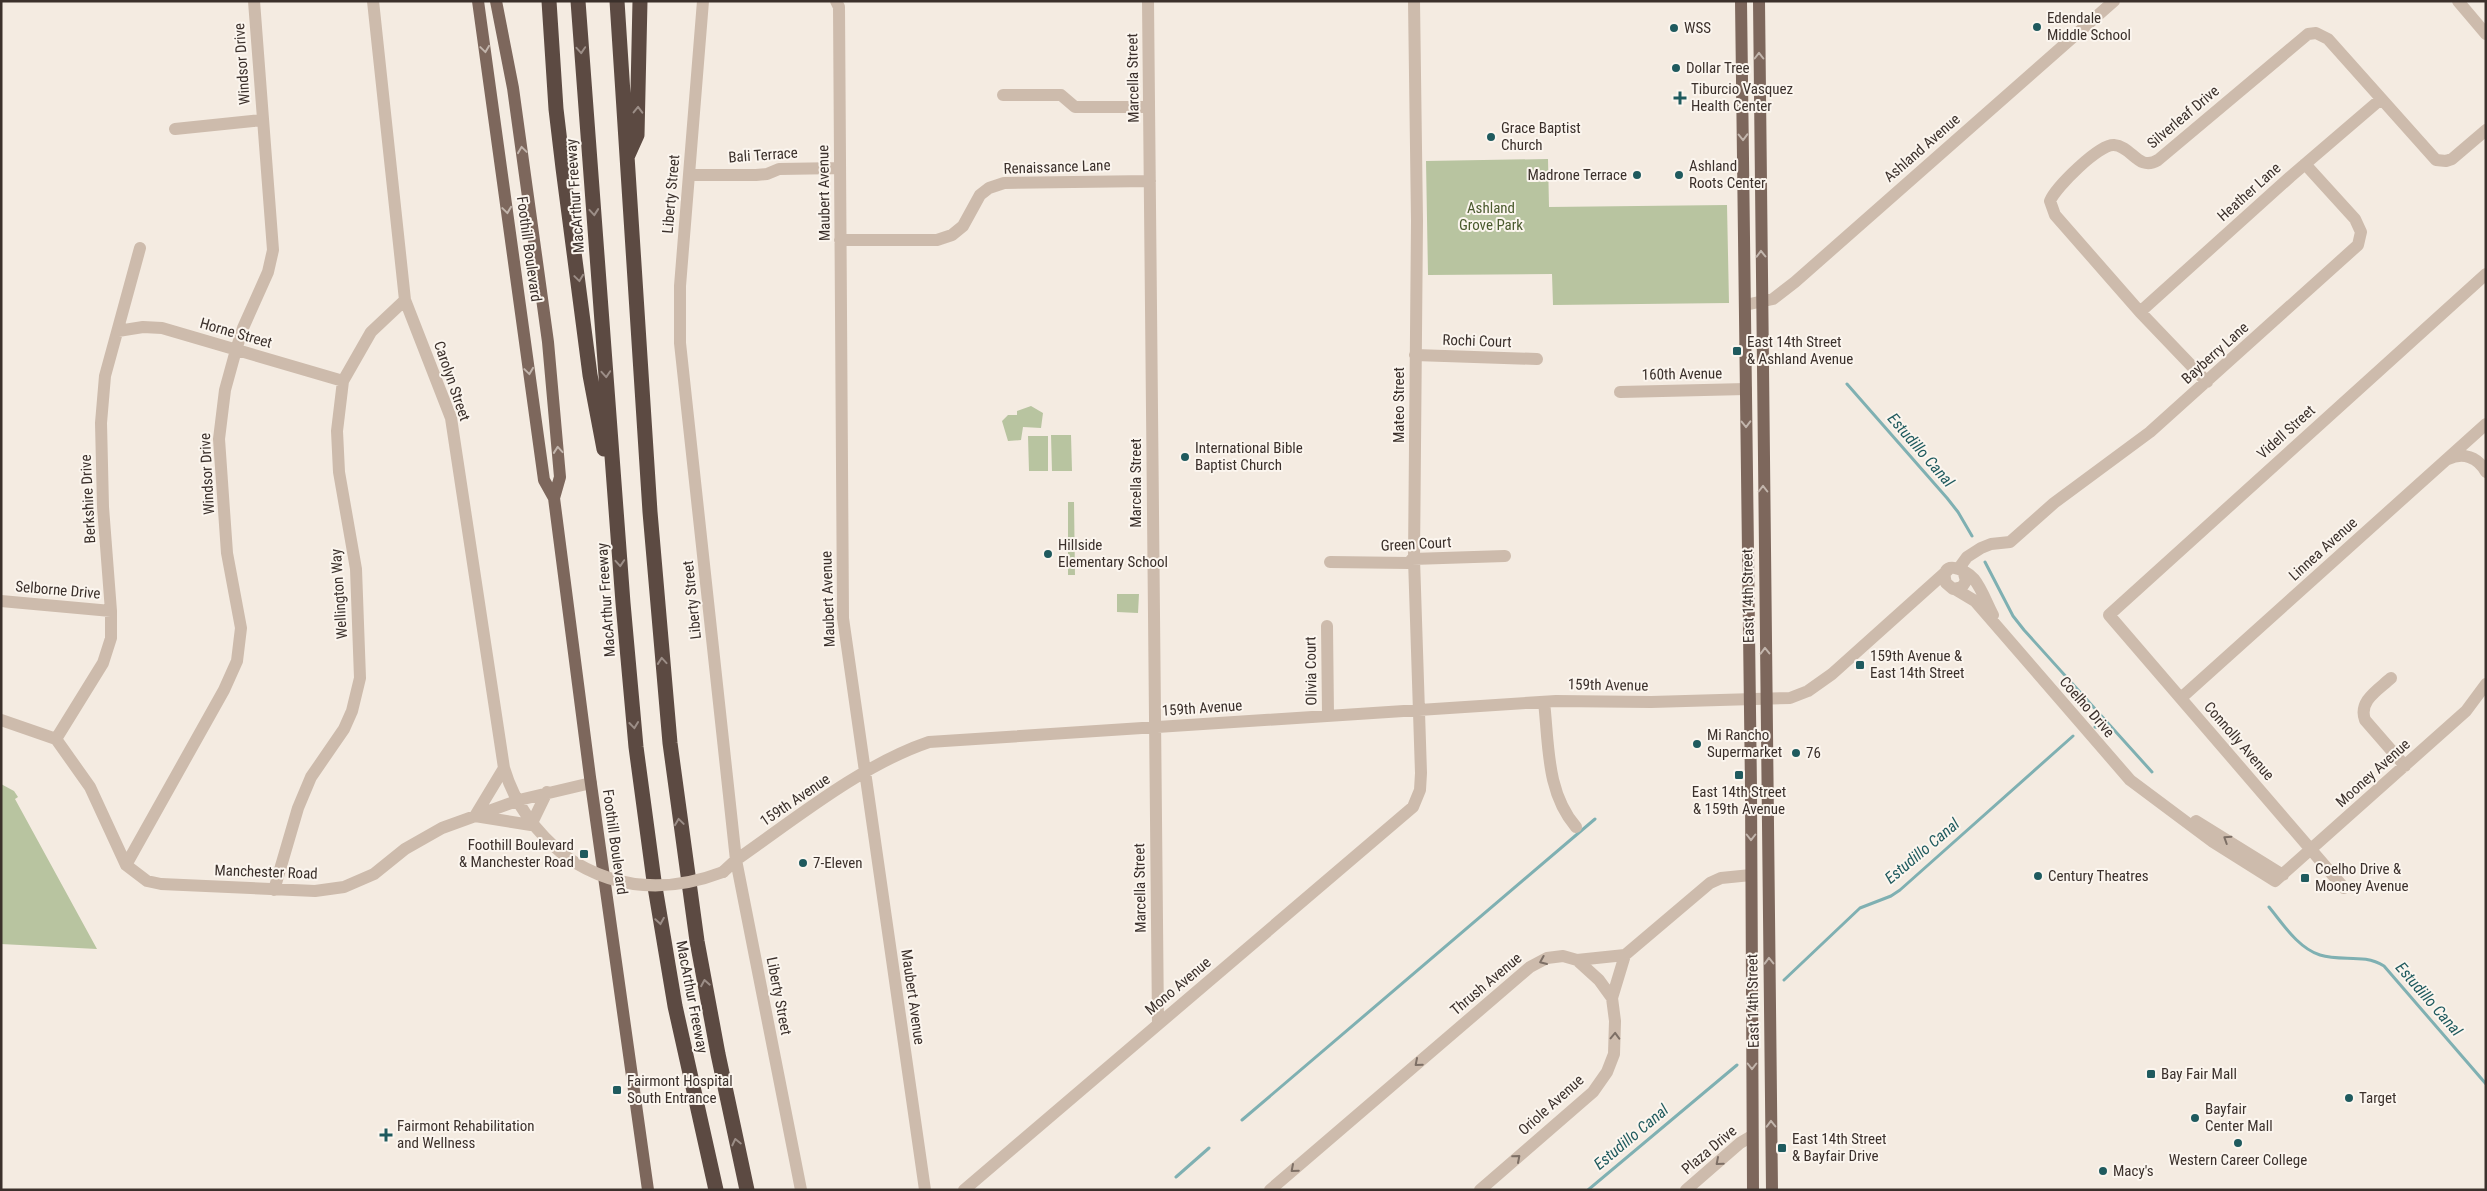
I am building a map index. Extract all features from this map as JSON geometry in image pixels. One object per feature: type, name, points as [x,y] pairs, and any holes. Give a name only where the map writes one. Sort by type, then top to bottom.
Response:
[{"type":"highway","points":[[549,1],[556,109],[592,382],[616,515]]},
{"type":"highway","name":"MacArthur Freeway","points":[[578,1],[630,686],[654,881],[675,1006],[716,1190]]},
{"type":"highway","name":"MacArthur Freeway","points":[[617,1],[651,521],[676,800],[704,979],[747,1190]]},
{"type":"highway","points":[[627,157],[637,135],[640,1]]},
{"type":"main road","name":"Foothill Boulevard","points":[[478,1],[544,480],[554,498],[590,783],[648,1190]]},
{"type":"main road","name":"Foothill Boulevard","points":[[496,1],[513,88],[548,342],[560,477],[554,498]]},
{"type":"main road","name":"East 14th Street","points":[[1741,1],[1750,700],[1753,1190]]},
{"type":"main road","name":"East 14th Street","points":[[1759,1],[1772,1190]]},
{"type":"street","name":"Windsor Drive","points":[[126,865],[224,690],[237,661],[241,628],[227,553],[219,439],[225,390],[236,350],[243,328],[268,272],[273,250],[254,1]]},
{"type":"street","name":"Carolyn Street","points":[[373,1],[405,300],[451,418],[504,768],[511,790],[518,800]]},
{"type":"street","name":"Liberty Street","points":[[703,1],[680,286],[680,343],[736,860],[801,1190]]},
{"type":"street","name":"Maubert Avenue","points":[[836,1],[838,7],[840,168],[843,618],[925,1190]]},
{"type":"street","name":"Marcella Street","points":[[1148,1],[1158,1024]]},
{"type":"street","name":"Mateo Street","points":[[1414,1],[1417,221],[1414,559],[1420,790],[1414,807]]},
{"type":"street","name":"Ashland Avenue","points":[[1745,305],[1762,303],[1773,299],[1795,282],[2114,1]]},
{"type":"street","points":[[2458,1],[2486,34]]},
{"type":"street","name":"Silverleaf Drive","points":[[2207,382],[2140,312],[2051,208],[2050,201],[2058,187],[2100,150],[2116,145],[2142,163],[2154,163],[2308,34],[2316,33],[2328,39],[2430,156],[2441,162],[2457,156],[2486,130]]},
{"type":"street","points":[[1004,95],[1061,95],[1075,107],[1149,107]]},
{"type":"street","name":"Heather Lane","points":[[2140,312],[2381,99]]},
{"type":"street","points":[[175,129],[262,120]]},
{"type":"street","name":"Bayberry Lane","points":[[2010,542],[2054,503],[2150,432],[2353,250],[2361,238],[2361,232],[2355,219],[2306,164]]},
{"type":"street","name":"Bali Terrace","points":[[689,175],[756,175],[766,174],[778,169],[840,168]]},
{"type":"street","name":"Renaissance Lane","points":[[840,240],[937,240],[952,235],[964,226],[980,195],[989,188],[1004,183],[1150,181]]},
{"type":"street","name":"Berkshire Drive","points":[[56,739],[103,663],[111,638],[111,611],[103,507],[101,422],[105,376],[140,248]]},
{"type":"street","name":"Videll Street","points":[[2109,615],[2486,274]]},
{"type":"street","name":"Wellington Way","points":[[274,890],[298,808],[311,776],[344,728],[352,711],[360,678],[356,569],[339,472],[337,431],[343,381],[370,332],[405,300]]},
{"type":"street","name":"Horne Street","points":[[118,331],[144,327],[162,328],[343,381]]},
{"type":"street","name":"Rochi Court","points":[[1415,355],[1537,359]]},
{"type":"street","name":"160th Avenue","points":[[1620,392],[1746,389]]},
{"type":"street","name":"Linnea Avenue","points":[[2181,698],[2486,424]]},
{"type":"street","points":[[2445,460],[2459,456],[2472,458],[2479,462],[2486,472]]},
{"type":"street","name":"159th Avenue","points":[[518,800],[532,825],[565,856],[603,877],[641,886],[680,884],[722,872],[736,860],[865,772],[906,750],[929,742],[1544,702],[1766,700],[1799,695],[1818,685],[1925,592],[1957,569],[1967,557],[1981,548],[2010,542]]},
{"type":"street","name":"Green Court","points":[[1330,562],[1409,563],[1414,559],[1505,556]]},
{"type":"street","points":[[1925,592],[1954,589],[1962,587],[1966,581],[1957,569],[1945,580],[1948,586],[1954,589]]},
{"type":"street","name":"Coelho Drive","points":[[1957,569],[1976,581],[2004,635]]},
{"type":"street","name":"Coelho Drive","points":[[1954,589],[1974,601],[2122,772],[2151,796],[2219,834],[2279,878]]},
{"type":"street","name":"Selborne Drive","points":[[1,601],[111,611]]},
{"type":"street","name":"Connolly Avenue","points":[[2109,615],[2344,888]]},
{"type":"street","name":"Olivia Court","points":[[1327,626],[1328,715]]},
{"type":"street","points":[[2391,678],[2366,701],[2363,707],[2363,714],[2365,720],[2405,766]]},
{"type":"street","name":"Mooney Avenue","points":[[2279,878],[2466,711],[2482,692],[2486,684]]},
{"type":"street","points":[[1544,702],[1553,786],[1562,809],[1576,826]]},
{"type":"street","points":[[1,720],[56,739]]},
{"type":"street","name":"Manchester Road","points":[[56,739],[90,787],[126,865],[147,881],[161,884],[315,891],[344,887],[374,874],[405,849],[442,828],[518,800],[590,783]]},
{"type":"street","points":[[504,768],[475,816],[532,825],[547,792]]},
{"type":"street","name":"Mono Avenue","points":[[964,1190],[1414,807]]},
{"type":"street","points":[[1625,955],[1710,883],[1721,878],[1751,875]]},
{"type":"street","name":"Thrush Avenue","points":[[1270,1190],[1530,967],[1547,958],[1563,956],[1577,960],[1625,955]]},
{"type":"street","name":"Oriole Avenue","points":[[1480,1190],[1593,1092],[1607,1072],[1614,1054],[1615,1021],[1612,998],[1625,955]]},
{"type":"street","points":[[1577,960],[1599,980],[1612,998]]},
{"type":"street","name":"Plaza Drive","points":[[1686,1190],[1740,1143],[1752,1136]]},
{"type":"green space","name":"Ashland Grove Park","points":[[1548,159],[1549,207],[1727,205],[1729,303],[1553,305],[1552,274],[1428,275],[1426,161]]},
{"type":"green space","points":[[1031,406],[1043,413],[1041,428],[1023,427],[1021,440],[1008,441],[1002,421],[1008,415],[1017,415],[1017,411]]},
{"type":"green space","points":[[1051,435],[1071,435],[1072,471],[1052,471]]},
{"type":"green space","points":[[1028,436],[1048,436],[1048,471],[1029,471]]},
{"type":"green space","points":[[1068,502],[1074,502],[1075,575],[1068,575]]},
{"type":"green space","points":[[1117,594],[1139,594],[1138,613],[1117,612]]},
{"type":"green space","points":[[1,784],[14,791],[18,797],[15,799],[97,949],[1,944]]},
{"type":"waterway","name":"Estudillo Canal","points":[[1847,384],[1947,498],[1972,536]]},
{"type":"waterway","name":"Estudillo Canal","points":[[1985,562],[2013,616],[2024,630],[2152,772]]},
{"type":"waterway","name":"Estudillo Canal","points":[[2095,727],[2112,730]]},
{"type":"waterway","name":"Estudillo Canal","points":[[1784,980],[1860,908],[1891,896],[1900,890],[2073,736]]},
{"type":"waterway","points":[[1242,1120],[1595,819]]},
{"type":"waterway","name":"Estudillo Canal","points":[[2269,907],[2292,935],[2312,952],[2328,957],[2368,960],[2384,966],[2486,1084]]},
{"type":"waterway","name":"Estudillo Canal","points":[[1588,1190],[1737,1065]]},
{"type":"waterway","points":[[1176,1177],[1209,1148]]},
{"type":"place","name":"Edendale Middle School","points":[[2037,27]]},
{"type":"place","name":"WSS","points":[[1674,28]]},
{"type":"place","name":"Dollar Tree","points":[[1676,68]]},
{"type":"place","name":"Tiburcio Vasquez Health Center","points":[[1680,98]]},
{"type":"place","name":"Grace Baptist Church","points":[[1491,137]]},
{"type":"place","name":"Madrone Terrace","points":[[1637,175]]},
{"type":"place","name":"Ashland Roots Center","points":[[1679,175]]},
{"type":"place","name":"East 14th Street & Ashland Avenue","points":[[1737,351]]},
{"type":"place","name":"International Bible Baptist Church","points":[[1185,457]]},
{"type":"place","name":"Hillside Elementary School","points":[[1048,554]]},
{"type":"place","name":"159th Avenue & East 14th Street","points":[[1860,665]]},
{"type":"place","name":"Mi Rancho Supermarket","points":[[1697,744]]},
{"type":"place","name":"76","points":[[1796,753]]},
{"type":"place","name":"East 14th Street & 159th Avenue","points":[[1739,775]]},
{"type":"place","name":"Foothill Boulevard & Manchester Road","points":[[584,854]]},
{"type":"place","name":"7-Eleven","points":[[803,863]]},
{"type":"place","name":"Century Theatres","points":[[2038,876]]},
{"type":"place","name":"Coelho Drive & Mooney Avenue","points":[[2305,878]]},
{"type":"place","name":"Bay Fair Mall","points":[[2151,1074]]},
{"type":"place","name":"Fairmont Hospital South Entrance","points":[[617,1090]]},
{"type":"place","name":"Target","points":[[2349,1098]]},
{"type":"place","name":"Bayfair Center Mall","points":[[2195,1118]]},
{"type":"place","name":"Fairmont Rehabilitation and Wellness","points":[[386,1135]]},
{"type":"place","name":"Western Career College","points":[[2238,1143]]},
{"type":"place","name":"East 14th Street & Bayfair Drive","points":[[1782,1148]]},
{"type":"place","name":"Macy's","points":[[2103,1171]]}]
